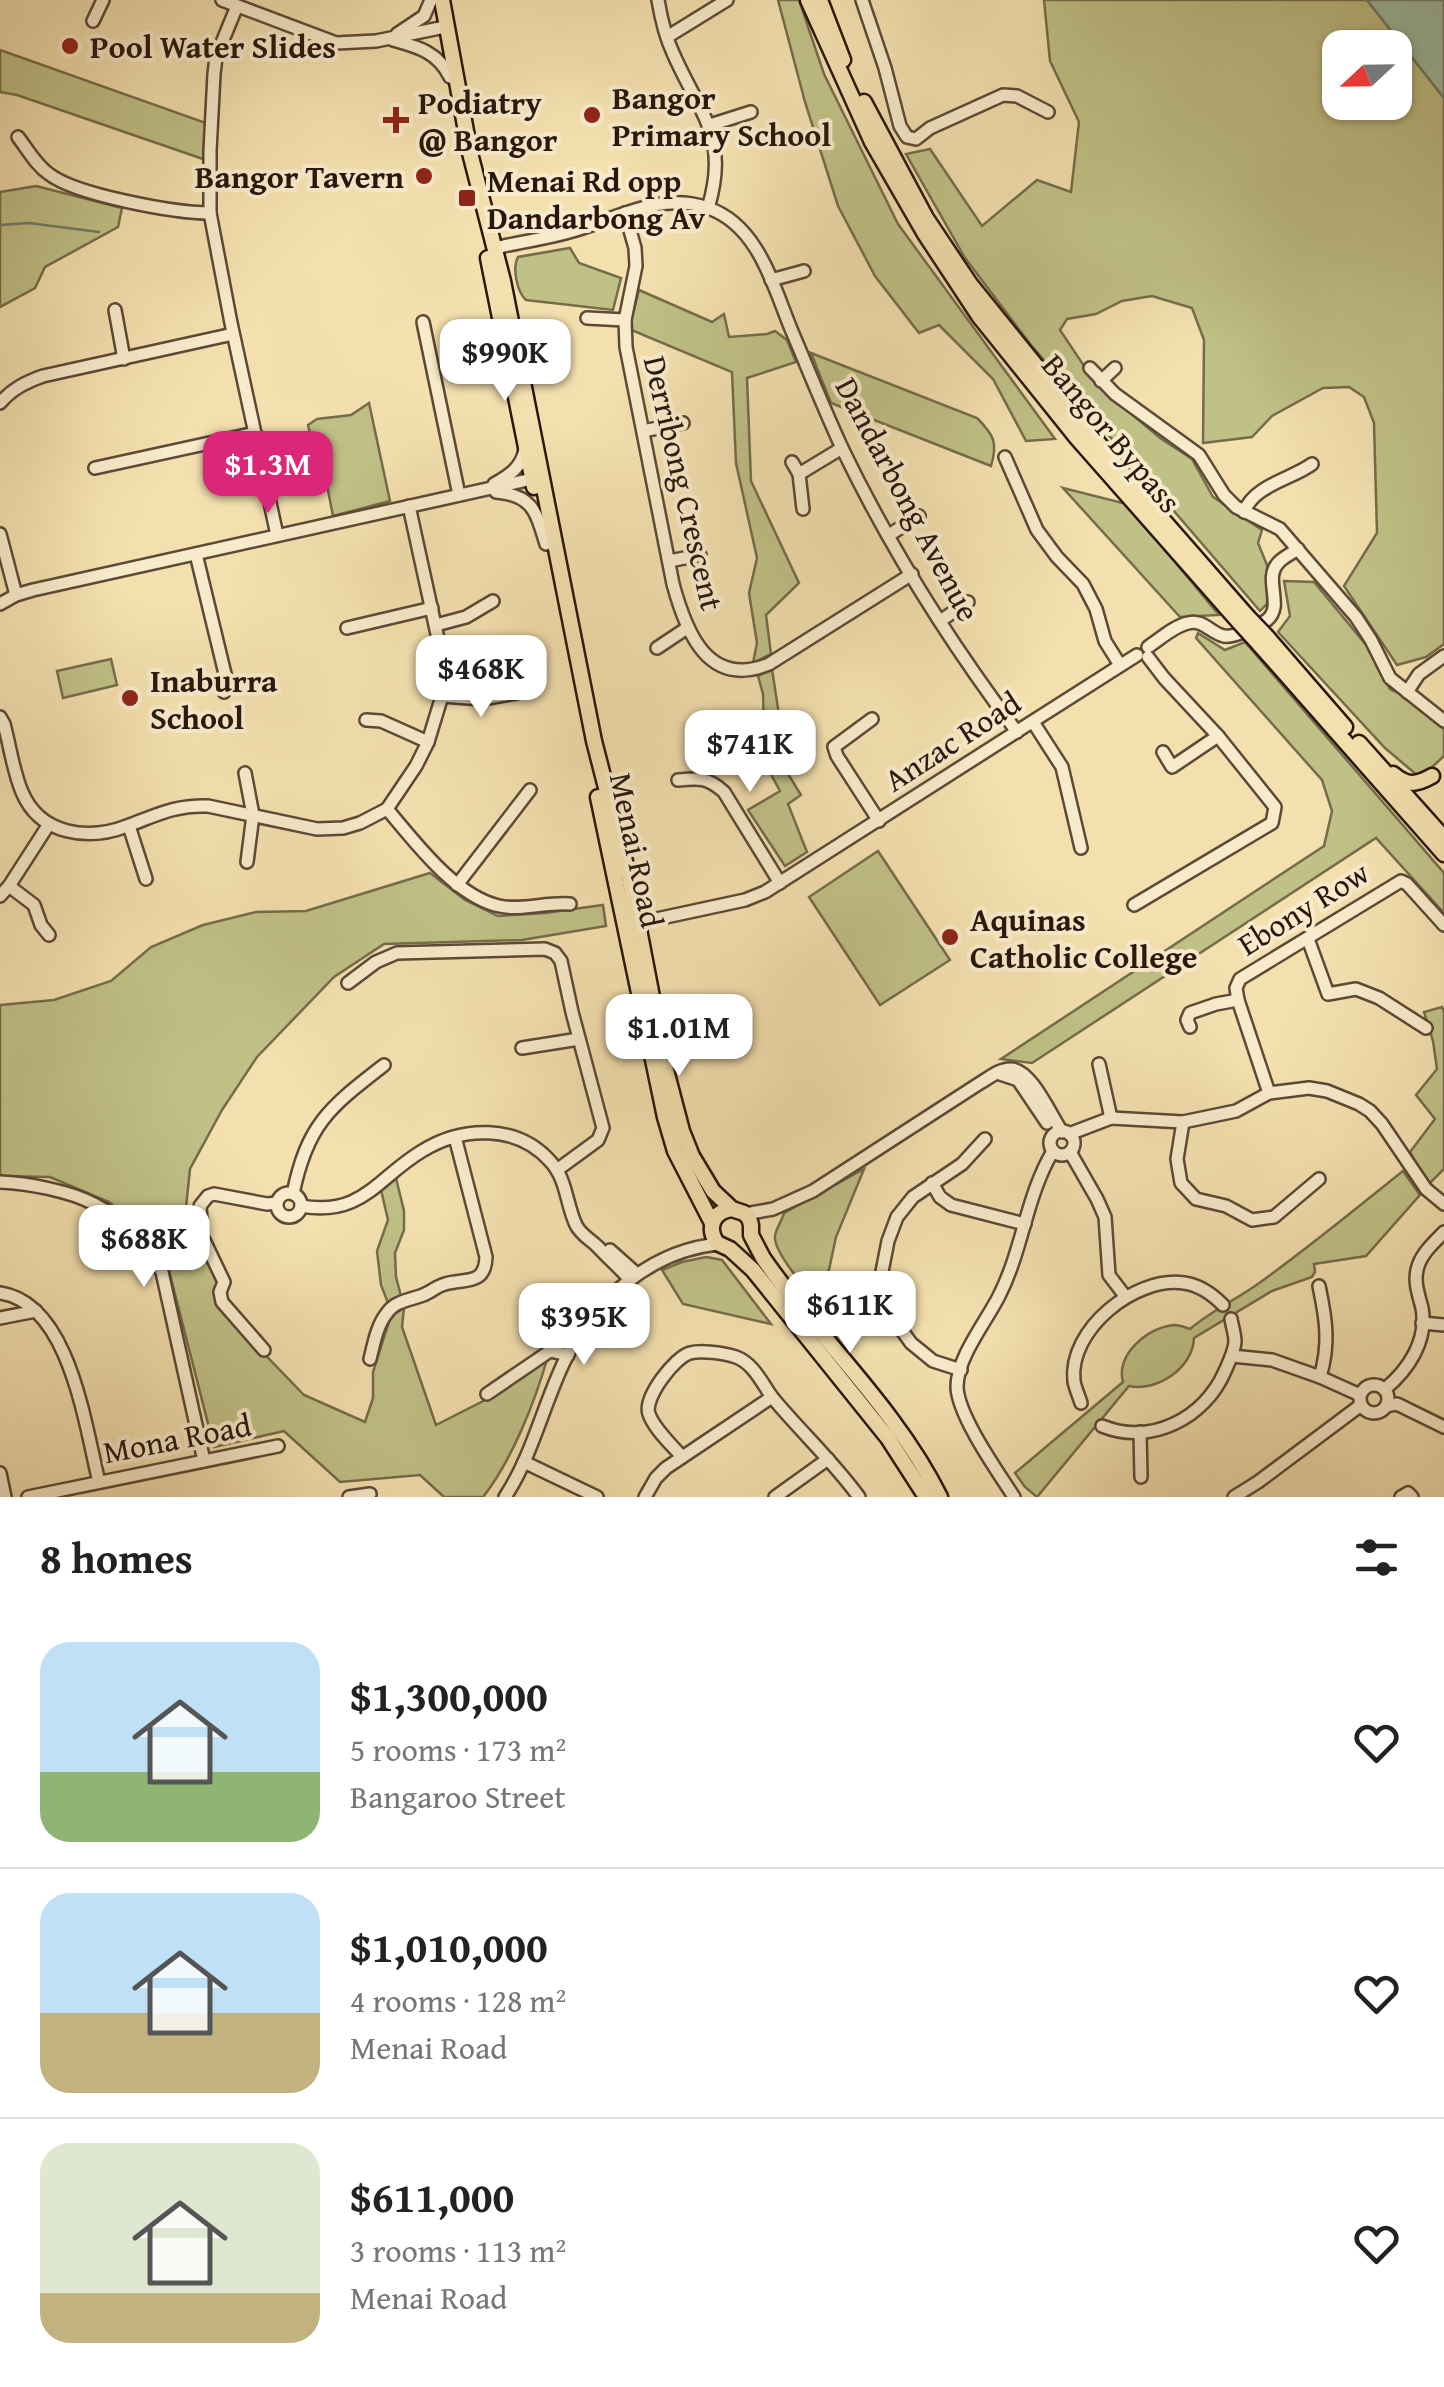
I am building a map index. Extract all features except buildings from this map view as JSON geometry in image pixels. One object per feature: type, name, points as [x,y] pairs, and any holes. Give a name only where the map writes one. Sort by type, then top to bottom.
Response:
[{"type":"main road","name":"Menai Road","points":[[435,0],[547,509],[632,924],[665,1117],[675,1151],[712,1226]]},
{"type":"main road","name":"Bangor Bypass","points":[[808,0],[872,142],[925,234],[979,316],[1077,438],[1444,838]]},
{"type":"main road","name":"Bangor Bypass","points":[[820,0],[882,138],[926,218],[970,284],[1243,619]]},
{"type":"main road","name":"Menai Road","points":[[443,28],[450,78],[490,249]]},
{"type":"main road","name":"Menai Road","points":[[530,443],[536,466],[532,479],[546,544],[682,1131],[703,1178],[745,1221],[762,1258],[912,1448],[940,1497]]},
{"type":"main road","name":"Menai Road","points":[[532,479],[540,488],[547,509]]},
{"type":"main road","name":"Bangor Bypass","points":[[1263,641],[1444,854]]},
{"type":"main road","points":[[1369,755],[1402,782],[1414,785],[1432,776],[1419,797],[1424,815]]},
{"type":"main road","points":[[724,1247],[741,1247],[745,1221],[719,1213],[712,1226],[713,1237],[724,1247],[753,1270],[888,1438],[926,1497]]},
{"type":"street","points":[[92,21],[103,0]]},
{"type":"street","points":[[222,0],[336,43],[361,43],[443,28]]},
{"type":"street","points":[[389,38],[424,16],[435,0]]},
{"type":"street","points":[[490,249],[571,232],[657,203],[708,208],[716,168],[710,125],[666,37],[658,0]]},
{"type":"street","points":[[666,37],[727,0]]},
{"type":"street","points":[[862,0],[900,126],[907,137],[916,139],[930,128],[1003,95],[1017,96],[1048,112]]},
{"type":"street","points":[[237,6],[216,57],[210,213],[277,535]]},
{"type":"street","points":[[389,38],[429,52],[445,67],[450,78]]},
{"type":"street","points":[[710,125],[751,112]]},
{"type":"street","points":[[18,138],[44,170],[72,186],[183,213],[210,213]]},
{"type":"street","name":"Dandarbong Avenue","points":[[708,208],[727,217],[754,246],[842,448],[889,535],[978,680],[1018,732]]},
{"type":"street","name":"Derribong Crescent","points":[[625,212],[636,266],[624,320],[628,368],[679,608],[700,648],[723,667],[733,671],[755,670],[912,574]]},
{"type":"street","points":[[771,280],[804,271]]},
{"type":"street","points":[[115,310],[124,358]]},
{"type":"street","name":"Derribong Crescent","points":[[587,318],[624,320]]},
{"type":"street","points":[[424,322],[466,494]]},
{"type":"street","points":[[0,403],[10,392],[43,376],[233,334]]},
{"type":"street","points":[[1090,368],[1115,394],[1200,456],[1224,495],[1244,512],[1272,523],[1364,628],[1390,678],[1444,720]]},
{"type":"street","points":[[1101,381],[1115,368]]},
{"type":"street","points":[[643,431],[683,423]]},
{"type":"street","points":[[95,468],[255,433]]},
{"type":"street","points":[[466,494],[492,486],[516,469],[530,443]]},
{"type":"street","points":[[803,509],[795,468],[842,448]]},
{"type":"street","points":[[1006,457],[1037,530],[1083,584],[1120,665]]},
{"type":"street","points":[[1244,512],[1248,501],[1289,475],[1304,479],[1312,464]]},
{"type":"street","points":[[0,604],[16,595],[532,479]]},
{"type":"street","points":[[466,494],[505,492],[522,498],[533,509],[546,544]]},
{"type":"street","points":[[0,717],[23,796],[49,824],[65,831],[102,834],[190,805],[318,829],[360,823],[387,809],[416,766],[442,696],[442,657],[408,506]]},
{"type":"street","points":[[889,535],[919,516]]},
{"type":"street","points":[[0,534],[16,595]]},
{"type":"street","name":"Anzac Road","points":[[632,924],[745,900],[780,883],[1187,623],[1201,623],[1225,636],[1267,619],[1274,605],[1273,571],[1278,562],[1298,549]]},
{"type":"street","points":[[196,554],[226,678],[224,692]]},
{"type":"street","points":[[669,562],[700,555]]},
{"type":"street","points":[[436,625],[466,617],[492,601]]},
{"type":"street","points":[[940,620],[968,602]]},
{"type":"street","points":[[347,628],[432,608]]},
{"type":"street","points":[[657,648],[687,628]]},
{"type":"street","points":[[1134,905],[1272,823],[1276,806],[1145,653]]},
{"type":"street","points":[[1407,692],[1419,674],[1444,656]]},
{"type":"street","points":[[442,696],[482,699],[516,693]]},
{"type":"street","points":[[366,720],[381,721],[428,742]]},
{"type":"street","points":[[872,720],[834,747],[879,821]]},
{"type":"street","points":[[1033,722],[1062,767],[1081,848]]},
{"type":"street","points":[[1163,752],[1172,767],[1218,736]]},
{"type":"street","points":[[245,773],[253,815],[247,862]]},
{"type":"street","points":[[678,780],[697,778],[712,782],[724,792],[780,883]]},
{"type":"street","points":[[457,885],[530,790]]},
{"type":"street","points":[[387,809],[457,885],[474,896],[498,906],[570,904]]},
{"type":"street","points":[[49,824],[4,891],[34,906],[49,935]]},
{"type":"street","points":[[129,826],[146,879]]},
{"type":"street","name":"Ebony Row","points":[[1269,1093],[1238,1000],[1236,988],[1240,980],[1395,883],[1407,884],[1444,925]]},
{"type":"street","points":[[1308,939],[1328,994],[1356,990],[1379,998],[1426,1028]]},
{"type":"street","points":[[348,983],[376,962],[397,953],[545,948],[554,952],[561,961],[603,1128],[598,1140],[558,1170]]},
{"type":"street","points":[[1190,1026],[1190,1014],[1238,1000]]},
{"type":"street","points":[[522,1048],[579,1039]]},
{"type":"street","points":[[1099,1064],[1111,1118]]},
{"type":"street","points":[[293,1194],[313,1131],[339,1102],[384,1065]]},
{"type":"street","points":[[745,1221],[813,1191],[996,1074],[1018,1080],[1062,1134],[1074,1142],[1070,1152],[1061,1155],[1053,1151]]},
{"type":"street","points":[[1014,1497],[963,1411],[957,1387],[972,1343],[1015,1260],[1031,1196],[1053,1151],[1051,1140],[1111,1118],[1183,1122],[1236,1111],[1269,1093],[1308,1088],[1327,1091],[1359,1104],[1382,1124],[1426,1189],[1444,1204]]},
{"type":"street","points":[[1183,1122],[1177,1158],[1181,1183],[1196,1199],[1226,1206],[1252,1220],[1274,1218],[1320,1178]]},
{"type":"street","points":[[301,1206],[326,1209],[351,1203],[369,1194],[426,1148],[455,1137],[485,1132],[507,1134],[534,1146],[558,1170],[577,1227],[634,1277]]},
{"type":"street","points":[[370,1358],[376,1334],[387,1312],[397,1303],[448,1283],[469,1281],[486,1268],[455,1137]]},
{"type":"street","points":[[961,1370],[940,1365],[911,1343],[885,1308],[879,1288],[896,1217],[912,1197],[962,1164],[985,1139]]},
{"type":"street","points":[[1070,1152],[1105,1217],[1109,1275],[1124,1296]]},
{"type":"street","points":[[0,1182],[34,1186],[94,1204],[127,1230],[155,1261],[162,1272],[204,1461]]},
{"type":"street","points":[[932,1184],[951,1205],[1025,1224]]},
{"type":"street","points":[[264,1350],[222,1302],[224,1282],[202,1236],[200,1206],[214,1194],[277,1203]]},
{"type":"street","points":[[283,1194],[293,1194],[301,1206],[295,1216],[287,1217],[280,1214],[277,1203],[283,1194]]},
{"type":"street","points":[[505,1497],[524,1462],[568,1355],[592,1319],[634,1277],[687,1250],[712,1226]]},
{"type":"street","points":[[1384,1390],[1411,1364],[1423,1315],[1416,1271],[1444,1232]]},
{"type":"street","points":[[687,1250],[724,1247]]},
{"type":"street","points":[[1081,1403],[1074,1383],[1077,1357],[1101,1316],[1124,1296],[1151,1286],[1185,1283],[1207,1291],[1224,1306]]},
{"type":"street","points":[[1319,1286],[1328,1342],[1320,1377]]},
{"type":"street","points":[[0,1294],[24,1300],[36,1310],[66,1359],[76,1383],[99,1482]]},
{"type":"street","points":[[0,1318],[36,1310]]},
{"type":"street","points":[[1102,1426],[1119,1433],[1140,1432],[1170,1426],[1201,1407],[1219,1386],[1232,1356],[1236,1340],[1230,1318]]},
{"type":"street","points":[[1422,1323],[1444,1325]]},
{"type":"street","points":[[486,1394],[550,1351],[568,1355]]},
{"type":"street","points":[[682,1457],[653,1422],[648,1408],[652,1393],[684,1354],[696,1351],[738,1357],[859,1497]]},
{"type":"street","points":[[1232,1356],[1272,1360],[1320,1377],[1361,1400],[1371,1413],[1380,1412],[1388,1398],[1384,1390],[1373,1384],[1364,1388],[1361,1400],[1234,1497]]},
{"type":"street","points":[[645,1497],[656,1478],[682,1457],[772,1397]]},
{"type":"street","points":[[1386,1406],[1397,1404],[1444,1428]]},
{"type":"street","points":[[1140,1432],[1141,1477]]},
{"type":"street","name":"Mona Road","points":[[28,1497],[278,1446]]},
{"type":"street","points":[[775,1497],[828,1459]]},
{"type":"street","points":[[524,1462],[597,1497]]},
{"type":"street","points":[[0,1473],[5,1497]]},
{"type":"street","points":[[1400,1497],[1408,1493],[1412,1497]]},
{"type":"street","points":[[349,1497],[370,1494]]},
{"type":"green space","points":[[778,0],[799,0],[824,74],[898,224],[1055,439],[1026,441],[993,379],[939,325],[919,333],[875,276],[838,206]]},
{"type":"green space","points":[[1044,0],[1367,0],[1391,30],[1322,30],[1322,120],[1412,120],[1412,57],[1444,98],[1444,644],[1426,657],[1397,665],[1344,586],[1377,533],[1374,423],[1364,397],[1349,387],[1323,388],[1272,416],[1252,437],[1203,443],[1204,340],[1192,308],[1152,296],[1122,301],[1096,314],[1067,319],[1060,330],[1096,384],[1160,438],[1192,459],[1213,497],[1262,530],[1258,543],[1267,565],[1267,604],[1260,611],[1031,345],[965,258],[906,154],[930,149],[982,226],[1037,180],[1071,192],[1079,122],[1050,61]]},
{"type":"green space","points":[[0,50],[206,123],[203,159],[0,92]]},
{"type":"green space","points":[[36,186],[122,208],[118,227],[45,267],[35,288],[0,307],[0,192]]},
{"type":"green space","points":[[570,248],[579,263],[621,278],[613,310],[526,300],[523,296],[516,273],[518,257]]},
{"type":"green space","points":[[639,290],[712,322],[724,314],[729,337],[775,331],[787,340],[796,362],[747,378],[751,481],[799,583],[766,615],[771,654],[753,663],[757,643],[749,593],[757,558],[736,463],[732,372],[629,329]]},
{"type":"green space","points":[[811,353],[977,418],[993,440],[991,466],[831,403]]},
{"type":"green space","points":[[369,403],[390,501],[333,516],[320,449],[313,445],[308,425],[317,419],[351,415]]},
{"type":"green space","points":[[1063,488],[1127,504],[1219,615],[1180,617]]},
{"type":"green space","points":[[1284,581],[1314,582],[1367,646],[1390,689],[1407,697],[1444,729],[1444,756],[1431,768],[1418,776],[1385,748],[1278,632],[1290,616]]},
{"type":"green space","points":[[1198,633],[1225,650],[1245,642],[1444,873],[1444,913],[1376,838],[1032,1063],[1001,1059],[1324,846],[1332,811],[1322,780],[1196,638]]},
{"type":"green space","points":[[111,659],[117,685],[63,698],[57,671]]},
{"type":"green space","points":[[772,669],[788,774],[801,795],[788,804],[807,852],[785,866],[748,810],[780,791],[768,769],[745,742],[764,729],[758,676]]},
{"type":"green space","points":[[878,851],[950,960],[880,1005],[809,897]]},
{"type":"green space","points":[[430,873],[465,900],[498,916],[603,905],[606,926],[522,940],[384,944],[334,977],[257,1057],[222,1110],[190,1169],[185,1217],[217,1280],[221,1309],[304,1395],[365,1422],[373,1398],[373,1372],[391,1316],[404,1308],[402,1327],[436,1425],[493,1396],[548,1356],[522,1430],[483,1497],[444,1497],[420,1475],[340,1482],[284,1431],[214,1447],[163,1247],[109,1202],[50,1177],[0,1176],[0,1005],[54,1000],[111,981],[151,947],[203,925],[256,912],[306,911]]},
{"type":"green space","points":[[1442,1007],[1444,1169],[1428,1185],[1410,1152],[1435,1119],[1416,1095],[1437,1069],[1424,1012]]},
{"type":"green space","points":[[864,1169],[836,1237],[821,1307],[786,1262],[776,1243],[776,1233],[784,1213]]},
{"type":"green space","points":[[1403,1171],[1420,1195],[1366,1256],[1314,1264],[1312,1277],[1272,1291],[1194,1338],[1187,1359],[1172,1375],[1151,1385],[1129,1386],[1037,1497],[1025,1487],[1015,1473],[1123,1382],[1124,1362],[1144,1337],[1174,1325],[1190,1329],[1274,1272]]},
{"type":"green space","points":[[396,1178],[404,1211],[404,1230],[395,1253],[401,1296],[388,1303],[381,1285],[377,1251],[388,1220],[381,1190]]},
{"type":"green space","points":[[706,1257],[722,1260],[771,1324],[683,1304],[662,1270]]},
{"type":"shaded area","points":[[1367,0],[1444,0],[1444,98],[1412,57],[1412,30],[1391,30]]},
{"type":"waterway","points":[[0,225],[29,223],[99,232]]},
{"type":"place","name":"Pool Water Slides","points":[[70,46]]},
{"type":"place","name":"Bangor Primary School","points":[[592,115]]},
{"type":"place","name":"Podiatry @ Bangor","points":[[396,120]]},
{"type":"place","name":"Bangor Tavern","points":[[424,176]]},
{"type":"place","name":"Menai Rd opp Dandarbong Av","points":[[467,198]]},
{"type":"place","name":"Inaburra School","points":[[130,698]]},
{"type":"place","name":"Aquinas Catholic College","points":[[950,937]]}]
